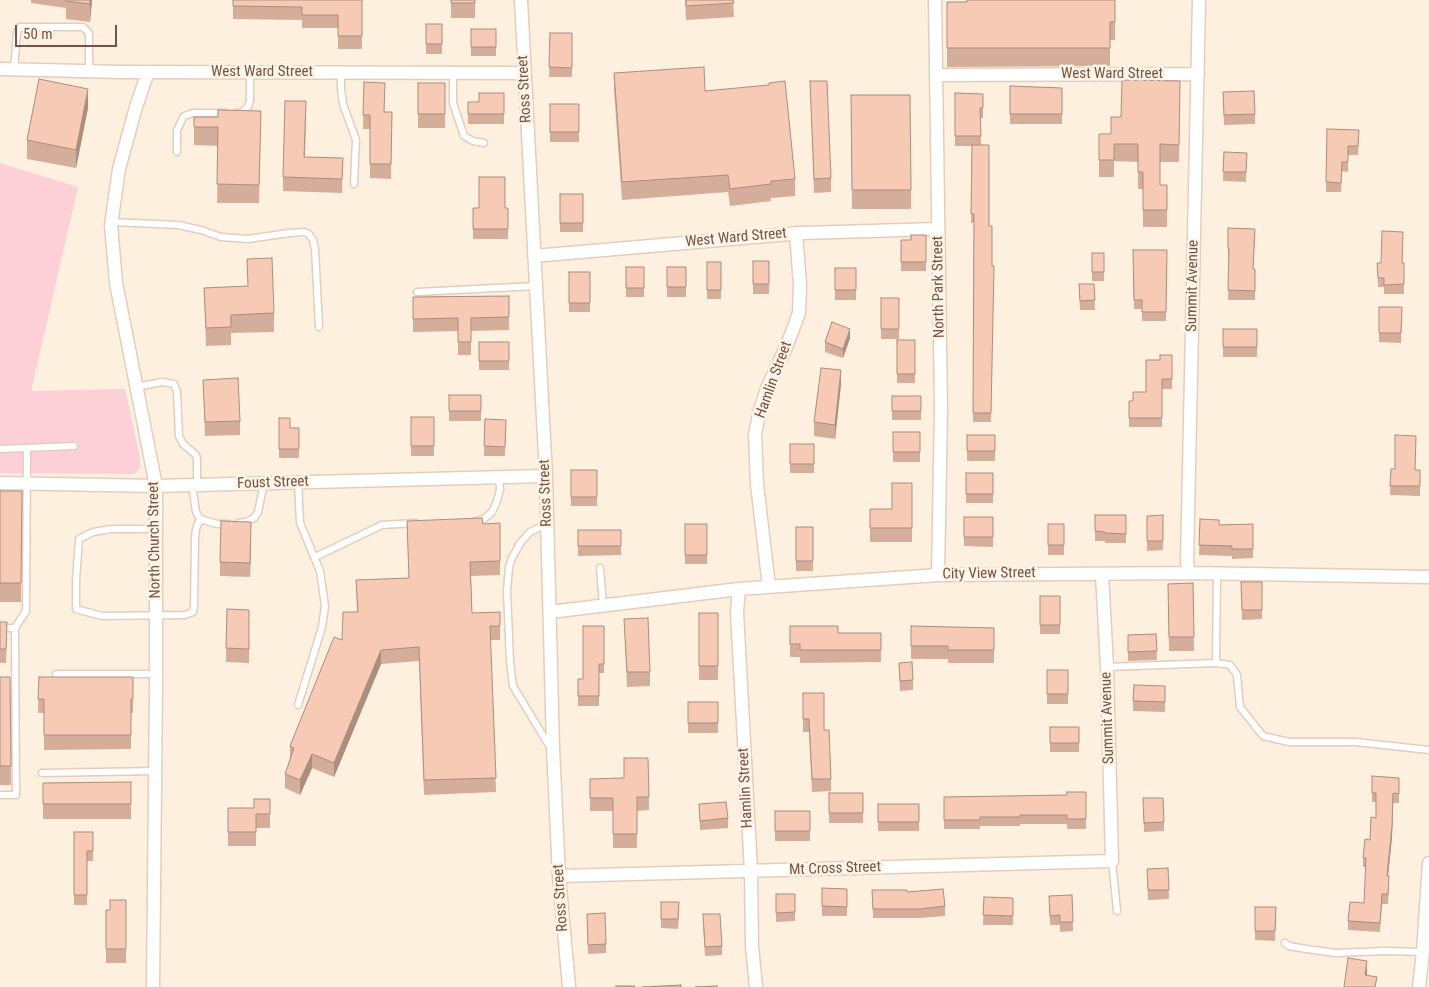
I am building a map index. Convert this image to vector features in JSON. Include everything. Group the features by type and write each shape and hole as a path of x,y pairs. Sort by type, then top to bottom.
{"street":[{"name":"Ross Street","path":"521,0 546,476 559,876 569,987"},
{"name":"North Park Street","path":"935,0 941,409 938,575"},
{"name":"Summit Avenue","path":"1189,573 1187,562 1200,0"},
{"name":"West Ward Street","path":"0,69 89,72 524,72"},
{"name":"North Church Street","path":"148,72 136,107 120,169 111,222 116,283 156,486 153,987"},
{"name":"West Ward Street","path":"936,75 1198,74"},
{"name":"West Ward Street","path":"534,256 796,233 938,229"},
{"name":"Hamlin Street","path":"769,587 756,484 755,440 760,410 799,313 800,285 796,233"},
{"name":"Foust Street","path":"0,483 156,486 546,476"},
{"name":"City View Street","path":"550,612 739,589 938,575 1217,573 1429,576"},
{"name":"Summit Avenue","path":"1102,574 1107,667 1112,861"},
{"name":"Hamlin Street","path":"739,589 737,612 751,871 752,946 756,987"},
{"name":"Mt Cross Street","path":"559,876 1112,861"},
{"path":"1418,987 1424,952 1429,863"}],"lane":[{"path":"14,70 17,32 20,27 83,27 89,33 89,72"},
{"path":"176,152 177,130 184,116 193,113 242,112 248,107 250,100 250,72"},
{"path":"340,72 340,90 343,104 356,140 354,184"},
{"path":"453,72 453,103 464,136 473,141 484,143"},
{"path":"111,222 178,225 202,230 221,237 248,238 304,232 309,234 315,249 319,327"},
{"path":"417,292 536,286"},
{"path":"136,387 162,382 174,384 177,392 180,436 183,444 196,455 197,459 195,485 196,512 200,519 217,524 236,524 254,518 258,512 264,483"},
{"path":"0,449 74,446"},
{"path":"0,795 16,795 15,628 26,611 27,448"},
{"path":"469,521 478,521 492,512 500,490 499,477"},
{"path":"298,482 300,523 320,571 325,606 322,627 298,705"},
{"path":"156,529 111,529 93,532 79,539 76,609 102,616 185,615 193,612 195,538 200,519"},
{"path":"315,558 382,525 424,523"},
{"path":"548,524 530,532 521,542 509,567 507,590 513,686 554,755"},
{"path":"600,568 603,606"},
{"path":"1216,663 1217,573"},
{"path":"0,628 15,628"},
{"path":"1107,667 1216,663 1230,665 1237,675 1240,707 1263,736 1289,742 1356,742 1429,750"},
{"path":"56,674 156,674"},
{"path":"8,686 15,686"},
{"path":"42,773 155,771"},
{"path":"1112,861 1117,911"},
{"path":"1285,943 1289,946 1306,950 1336,953 1424,952"}],"shaded area":[{"path":"0,163 78,187 31,391 125,389 140,458 140,468 134,474 0,473"}],"building":[{"path":"90,0 90,4 66,1"},
{"path":"233,0 362,0 362,36 338,36 338,15 302,15 302,7 233,6"},
{"path":"451,0 475,0 475,3 451,3"},
{"path":"686,0 733,0 734,3 686,6"},
{"path":"967,0 1115,0 1115,22 1110,22 1110,48 947,48 947,2 967,2"},
{"path":"426,24 442,24 442,44 426,44"},
{"path":"471,29 496,29 496,47 471,47"},
{"path":"550,33 572,33 572,68 549,67"},
{"path":"704,67 705,91 769,85 769,83 785,81 795,179 771,181 771,184 730,189 728,175 622,182 614,73"},
{"path":"39,79 88,89 76,150 27,140"},
{"path":"1122,80 1180,81 1179,145 1160,144 1160,185 1167,185 1167,210 1143,210 1143,172 1138,172 1138,144 1114,144 1114,160 1099,160 1099,134 1111,134 1111,117 1121,117"},
{"path":"810,81 827,81 831,178 814,179"},
{"path":"364,82 385,83 384,112 392,112 391,164 370,164 370,115 363,115"},
{"path":"418,83 445,83 445,114 418,114"},
{"path":"1010,86 1062,88 1062,114 1010,114"},
{"path":"1254,91 1255,114 1224,115 1223,92"},
{"path":"479,93 504,93 504,114 468,114 468,102 479,102"},
{"path":"955,93 983,94 983,108 980,108 981,136 955,136"},
{"path":"851,95 910,95 911,190 852,190"},
{"path":"285,101 306,101 304,157 343,158 342,179 283,177"},
{"path":"550,104 579,104 579,132 550,132"},
{"path":"218,110 261,111 259,185 217,184 218,127 194,127 194,117 218,117"},
{"path":"1327,129 1359,130 1358,146 1348,146 1348,162 1342,162 1341,183 1326,182"},
{"path":"972,145 989,145 989,226 992,226 992,266 994,266 991,413 973,413 974,214 971,214"},
{"path":"1224,152 1247,153 1246,172 1223,172"},
{"path":"479,177 505,177 505,208 508,208 508,229 473,229 473,208 479,208"},
{"path":"560,194 583,194 583,223 560,223"},
{"path":"1228,228 1255,229 1253,269 1255,269 1255,291 1228,290"},
{"path":"1382,231 1403,232 1402,263 1404,263 1404,284 1384,285 1384,278 1378,278 1377,263 1381,263"},
{"path":"911,235 926,235 926,262 901,262 901,240 911,240"},
{"path":"1133,250 1167,250 1166,312 1142,312 1142,300 1134,300"},
{"path":"1092,253 1104,253 1104,272 1092,272"},
{"path":"272,258 274,313 231,315 231,327 206,328 204,288 248,286 247,259"},
{"path":"753,261 769,261 769,284 753,284"},
{"path":"707,262 721,262 721,290 707,290"},
{"path":"626,267 644,267 644,288 626,288"},
{"path":"667,267 686,267 686,287 667,287"},
{"path":"835,268 856,268 856,290 835,290"},
{"path":"569,272 590,272 590,303 569,303"},
{"path":"1079,284 1094,284 1095,300 1080,301"},
{"path":"509,296 509,317 471,318 471,342 458,342 458,318 413,319 413,297"},
{"path":"881,298 899,298 899,329 881,329"},
{"path":"1379,307 1402,307 1401,333 1379,333"},
{"path":"832,322 850,329 843,349 825,342"},
{"path":"1223,329 1257,329 1257,347 1223,347"},
{"path":"897,340 915,340 915,374 897,374"},
{"path":"479,342 509,342 509,361 479,361"},
{"path":"1160,355 1172,355 1172,379 1162,379 1162,418 1129,418 1129,401 1133,401 1133,392 1146,392 1146,360 1160,360"},
{"path":"821,368 841,370 835,425 814,422"},
{"path":"238,378 240,421 205,422 203,380"},
{"path":"449,395 481,395 481,411 449,411"},
{"path":"892,396 921,396 921,411 892,411"},
{"path":"411,417 434,417 434,446 411,446"},
{"path":"279,418 290,418 290,428 299,428 299,449 279,449"},
{"path":"485,419 506,420 505,447 484,446"},
{"path":"893,432 920,432 920,452 893,452"},
{"path":"967,435 995,435 995,451 967,451"},
{"path":"1395,435 1416,436 1415,470 1420,470 1420,486 1390,486 1391,469 1395,469"},
{"path":"790,444 814,444 814,464 790,464"},
{"path":"571,470 597,470 597,497 571,497"},
{"path":"966,473 993,473 993,494 966,494"},
{"path":"892,483 912,483 912,528 870,528 870,509 892,509"},
{"path":"0,491 22,491 21,583 0,583"},
{"path":"1095,515 1126,515 1126,534 1095,531"},
{"path":"1163,515 1163,541 1147,541 1147,516"},
{"path":"964,517 993,517 993,537 964,537"},
{"path":"482,518 483,524 500,523 500,561 470,562 472,613 500,612 500,626 490,626 496,778 424,780 419,647 381,650 334,763 312,754 300,780 285,774 294,748 290,746 334,637 342,640 343,612 358,612 356,580 409,578 407,521"},
{"path":"1200,519 1219,520 1219,525 1253,524 1253,549 1232,549 1232,546 1199,545"},
{"path":"221,521 251,522 250,563 220,562"},
{"path":"685,524 707,524 707,555 685,555"},
{"path":"1048,524 1064,524 1064,545 1048,545"},
{"path":"796,527 813,527 813,561 796,561"},
{"path":"578,530 621,530 621,546 578,546"},
{"path":"1241,582 1262,582 1262,610 1242,610"},
{"path":"1193,583 1194,637 1169,637 1168,584"},
{"path":"1040,596 1060,596 1060,625 1040,625"},
{"path":"227,609 249,610 249,649 226,648"},
{"path":"699,613 718,613 718,666 699,666"},
{"path":"648,618 650,672 627,672 624,619"},
{"path":"0,622 7,622 6,649 0,649"},
{"path":"583,626 604,626 604,664 599,664 599,696 578,696 578,679 583,679"},
{"path":"790,626 838,626 838,633 881,633 881,650 800,650 800,644 790,644"},
{"path":"911,626 994,628 994,650 948,650 948,646 911,646"},
{"path":"1156,634 1157,651 1128,652 1128,635"},
{"path":"912,662 913,680 900,681 899,663"},
{"path":"1047,670 1068,670 1068,694 1047,694"},
{"path":"0,677 10,677 11,766 0,766"},
{"path":"39,677 133,677 131,735 44,735 44,699 38,699"},
{"path":"1134,685 1165,686 1165,702 1133,701"},
{"path":"803,693 824,693 824,730 829,730 831,779 812,779 809,719 803,719"},
{"path":"688,702 718,702 718,723 688,723"},
{"path":"1050,727 1079,727 1079,743 1050,743"},
{"path":"624,758 648,758 649,797 637,797 637,834 613,834 613,798 590,798 590,779 624,778"},
{"path":"1372,776 1399,778 1399,794 1393,793 1387,876 1389,876 1388,894 1382,894 1380,923 1348,921 1350,902 1364,903 1366,858 1363,858 1365,839 1370,840 1371,817 1376,818 1376,793 1372,793"},
{"path":"131,782 131,804 43,804 43,783"},
{"path":"1067,792 1086,792 1086,819 1067,819 1067,815 1020,815 1020,817 980,817 980,820 944,820 944,797 1067,795"},
{"path":"829,793 863,793 863,813 829,813"},
{"path":"1143,798 1163,798 1164,822 1144,823"},
{"path":"254,799 270,799 270,814 256,814 256,832 228,832 228,808 254,808"},
{"path":"726,802 728,818 700,821 699,804"},
{"path":"878,804 919,804 919,822 878,822"},
{"path":"775,811 810,811 810,831 775,831"},
{"path":"74,832 93,832 93,851 87,851 87,895 74,895"},
{"path":"1168,868 1169,890 1148,890 1147,869"},
{"path":"822,888 847,889 847,907 822,906"},
{"path":"943,889 945,906 920,909 873,909 872,890 907,890 907,892"},
{"path":"776,894 795,894 795,912 776,913"},
{"path":"1072,895 1073,922 1060,922 1060,915 1050,916 1049,896"},
{"path":"984,897 1013,898 1013,916 983,915"},
{"path":"110,900 126,900 126,949 106,949 106,910 110,910"},
{"path":"661,902 679,902 678,919 661,919"},
{"path":"1255,907 1276,907 1275,931 1255,931"},
{"path":"605,913 606,944 588,945 587,914"},
{"path":"703,914 720,914 722,946 705,947"},
{"path":"1348,958 1367,961 1365,975 1377,977 1375,987 1344,987"},
{"path":"681,985 681,987 642,987"},
{"path":"635,986 635,987 616,987"}]}
